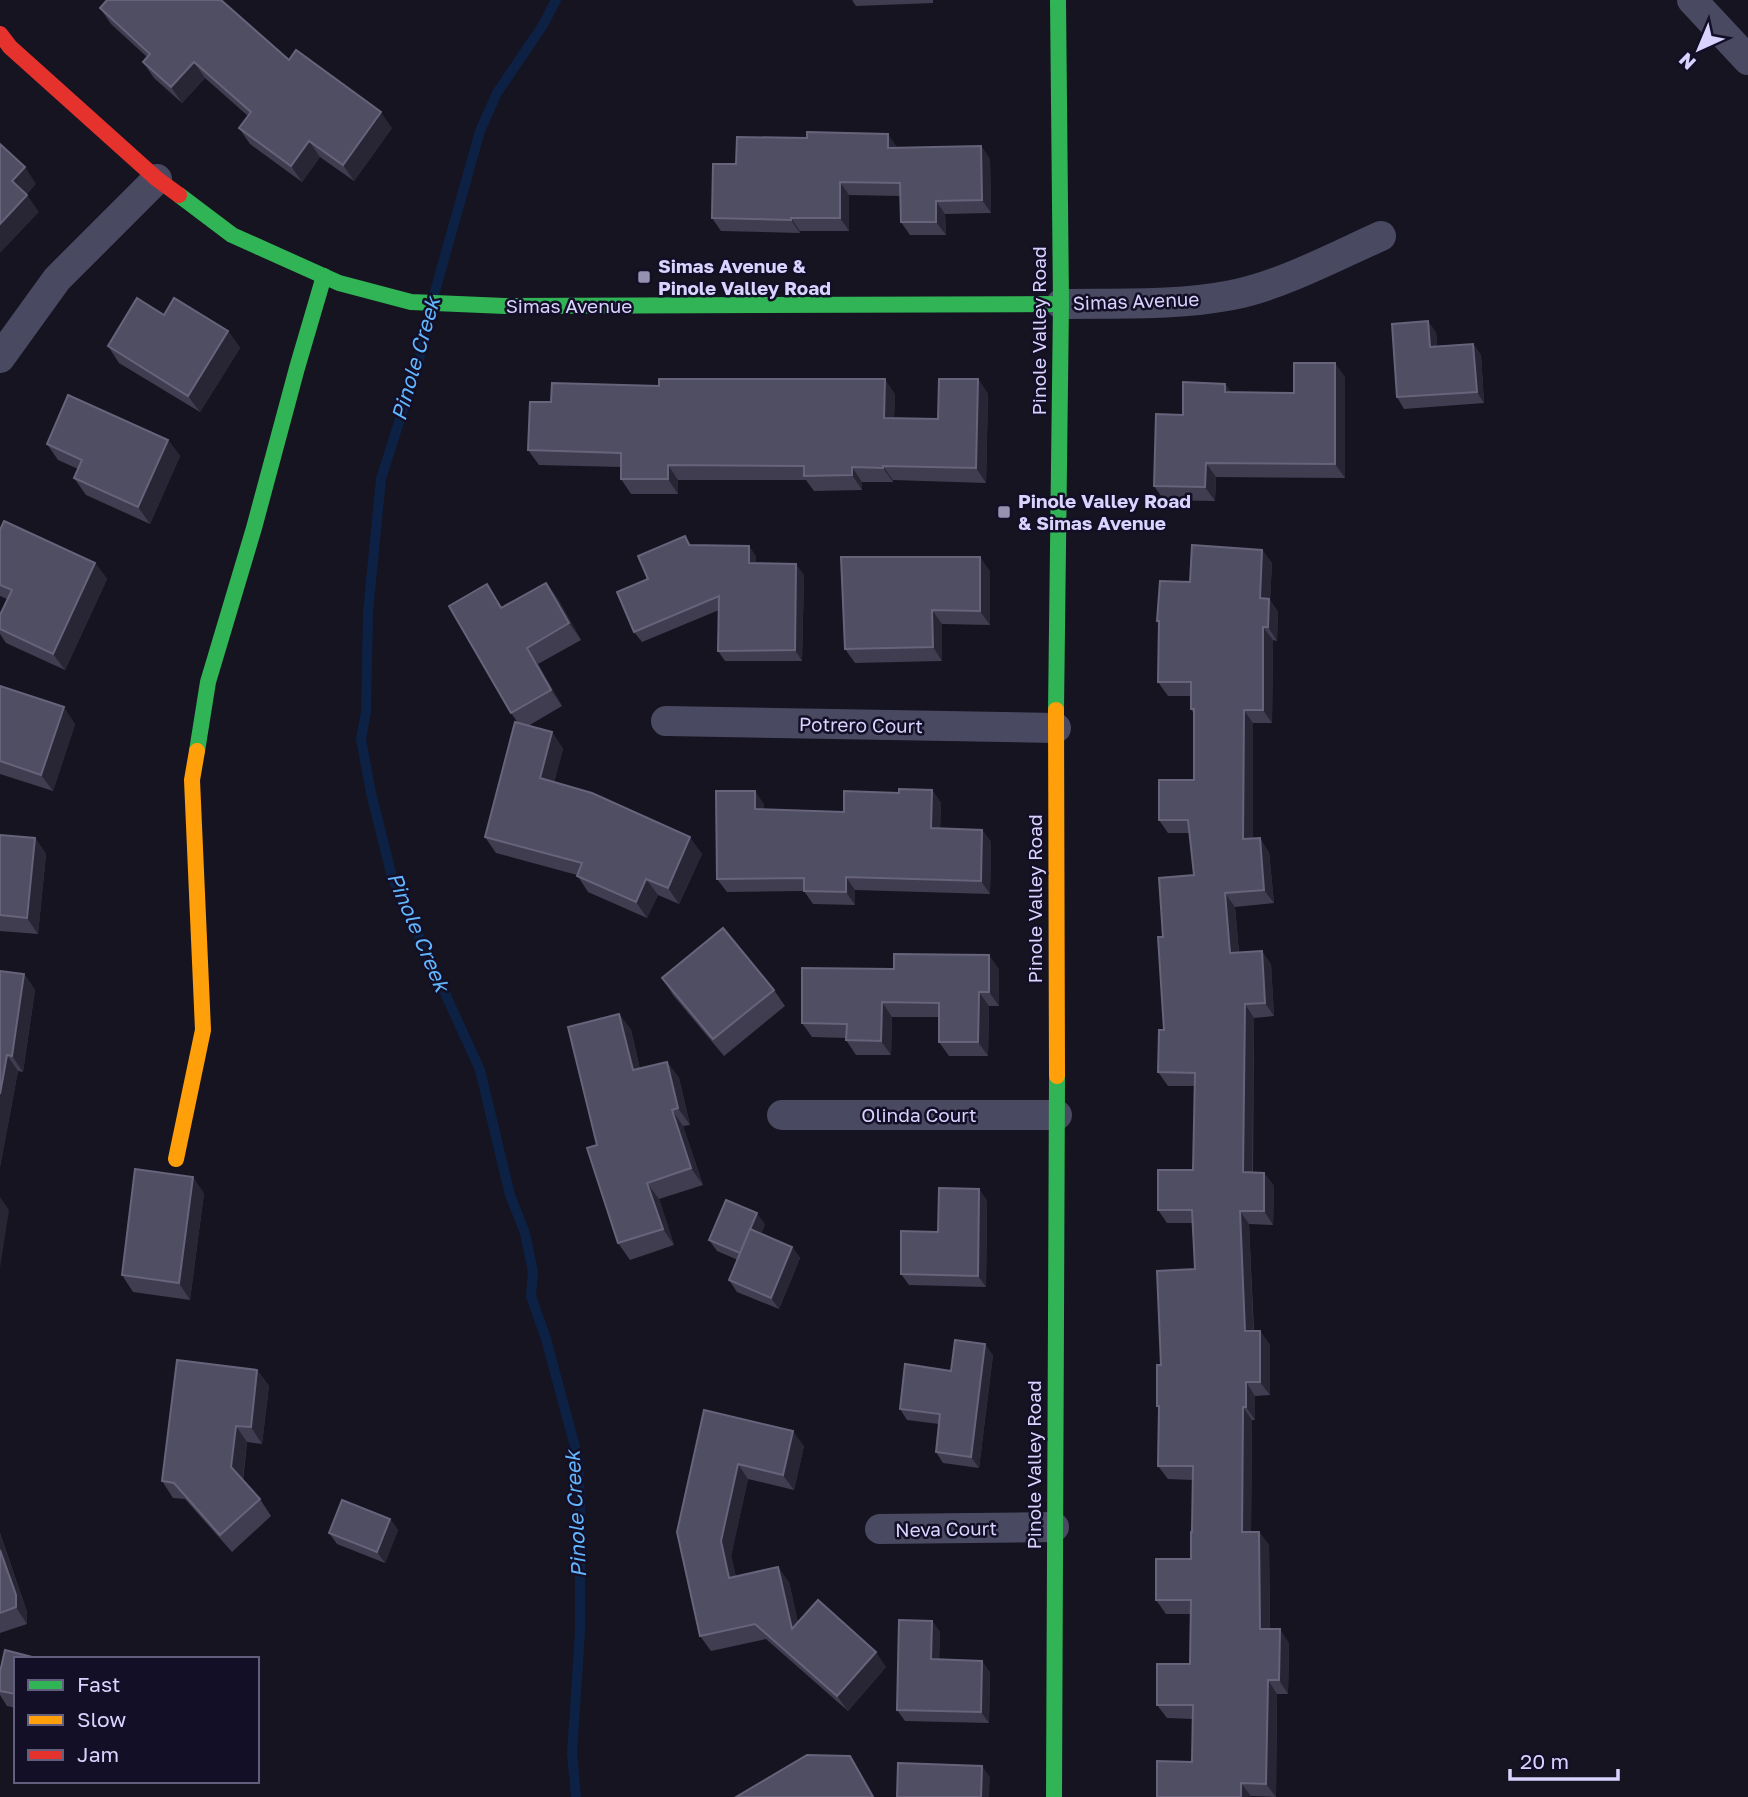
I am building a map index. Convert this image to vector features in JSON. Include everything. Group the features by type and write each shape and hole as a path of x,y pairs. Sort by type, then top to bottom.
{"street":[{"name":"Pinole Valley Road","path":"1054,1797 1056,728 1061,304 1058,0"},
{"path":"1692,0 1748,60"},
{"name":"Simas Avenue","path":"0,34 10,47 157,179 232,235 339,283 411,302 505,306 1176,302 1234,295 1282,280 1381,236"},
{"path":"0,358 57,279 157,179"},
{"path":"176,1159 203,1030 192,780 208,682 324,276"},
{"name":"Potrero Court","path":"666,721 1056,728"},
{"name":"Olinda Court","path":"782,1115 1057,1115"},
{"name":"Neva Court","path":"880,1529 1054,1527"}],"building":[{"path":"107,0 221,0 289,60 296,50 381,112 343,165 309,141 291,166 239,128 251,112 194,62 171,87 143,62 150,54 100,8"},
{"path":"807,132 888,134 888,148 981,146 982,200 936,201 936,222 901,222 900,183 840,182 840,218 712,218 713,164 736,164 737,137 807,138"},
{"path":"0,144 25,167 12,181 27,195 0,224"},
{"path":"137,298 164,315 174,298 228,331 188,396 108,346"},
{"path":"1428,321 1430,347 1473,344 1477,392 1397,397 1392,324"},
{"path":"1294,363 1335,363 1335,464 1206,463 1205,487 1154,486 1156,414 1183,415 1183,382 1225,384 1225,392 1294,393"},
{"path":"659,379 885,379 884,418 938,419 939,379 978,379 976,468 852,467 852,475 804,476 804,466 668,465 668,479 621,479 621,453 528,450 530,402 551,402 552,383 659,386"},
{"path":"68,395 168,440 138,507 74,478 82,460 47,444"},
{"path":"4,521 95,563 53,654 0,629 0,615 12,590 0,585 0,530"},
{"path":"685,536 689,545 749,546 749,563 796,564 795,650 718,651 719,596 634,632 617,592 648,579 638,556"},
{"path":"1192,545 1262,550 1260,598 1269,599 1268,627 1263,627 1263,710 1244,710 1243,839 1260,838 1264,890 1225,893 1230,953 1262,951 1265,1003 1245,1004 1243,1172 1264,1173 1264,1211 1240,1211 1245,1331 1260,1331 1260,1382 1246,1382 1246,1407 1243,1407 1242,1532 1259,1532 1260,1629 1280,1629 1279,1680 1268,1680 1266,1784 1241,1783 1241,1797 1157,1797 1157,1761 1192,1762 1193,1705 1157,1705 1157,1664 1190,1664 1191,1600 1156,1600 1156,1559 1191,1559 1192,1532 1193,1466 1158,1466 1157,1365 1161,1365 1157,1271 1195,1269 1192,1210 1158,1210 1158,1170 1193,1170 1195,1073 1158,1072 1159,1030 1164,1030 1158,937 1163,937 1159,878 1194,875 1188,820 1159,820 1159,780 1194,780 1194,709 1191,709 1191,682 1158,682 1157,621 1160,581 1190,582"},
{"path":"841,557 980,557 980,611 932,610 933,647 845,649"},
{"path":"546,583 569,623 527,648 551,690 511,713 449,606 487,584 501,608"},
{"path":"0,686 64,707 41,775 0,761"},
{"path":"515,722 552,732 540,778 592,793 690,837 668,888 646,879 636,902 577,876 582,863 485,837"},
{"path":"899,789 932,790 931,828 982,830 981,881 846,877 846,892 804,891 804,878 717,879 716,791 755,791 755,809 844,812 844,791 899,793"},
{"path":"0,835 35,838 27,918 0,915"},
{"path":"723,928 774,990 713,1039 662,978"},
{"path":"894,954 989,955 989,992 979,992 978,1042 939,1042 939,1003 882,1002 881,1041 846,1040 847,1024 802,1023 802,968 894,969"},
{"path":"0,971 24,974 12,1056 7,1055 0,1094"},
{"path":"619,1014 633,1070 667,1062 678,1108 672,1110 691,1168 647,1183 663,1229 618,1243 587,1148 597,1145 568,1027"},
{"path":"135,1169 193,1177 179,1283 122,1275"},
{"path":"939,1188 979,1189 978,1276 901,1274 901,1231 938,1232"},
{"path":"726,1200 757,1213 740,1253 709,1240"},
{"path":"750,1229 792,1247 771,1298 729,1280"},
{"path":"955,1340 985,1344 971,1457 936,1452 940,1414 900,1409 905,1364 951,1371"},
{"path":"177,1360 257,1370 251,1427 236,1426 231,1467 260,1499 220,1535 174,1483 162,1481"},
{"path":"704,1410 793,1431 783,1475 738,1464 721,1541 729,1578 778,1567 792,1629 818,1600 876,1652 837,1696 755,1624 700,1636 677,1532"},
{"path":"342,1500 390,1519 377,1552 329,1533"},
{"path":"0,1550 16,1595 16,1607 0,1613"},
{"path":"899,1620 932,1621 931,1659 982,1661 981,1712 897,1710"},
{"path":"5,1650 32,1657 14,1657 14,1694 0,1691 0,1672"},
{"path":"807,1755 850,1756 873,1797 736,1797"},
{"path":"898,1763 982,1766 981,1797 897,1797"}],"waterway":[{"name":"Pinole Creek","path":"434,295 480,131 497,93 543,25 556,0"},
{"name":"Pinole Creek","path":"431,311 419,359 381,479 368,612 366,712 361,739 392,877 480,1070 510,1195 525,1233 533,1272 531,1296 546,1339 578,1458 580,1632 572,1753 576,1797"}],"traffic: fast":[{"path":"1056,710 1061,304 1058,0"},
{"path":"179,195 232,235 339,283 411,302 505,306 1061,304"},
{"path":"197,751 208,682 324,276"},
{"path":"1054,1797 1057,1076"}],"traffic: slow":[{"path":"1056,710 1057,1076"},
{"path":"176,1159 203,1030 192,780 197,751"}],"traffic: jam":[{"path":"0,34 10,47 157,179 179,195"}],"place":[{"name":"Simas Avenue & Pinole Valley Road","path":"644,277"},
{"name":"Pinole Valley Road & Simas Avenue","path":"1004,512"}]}
